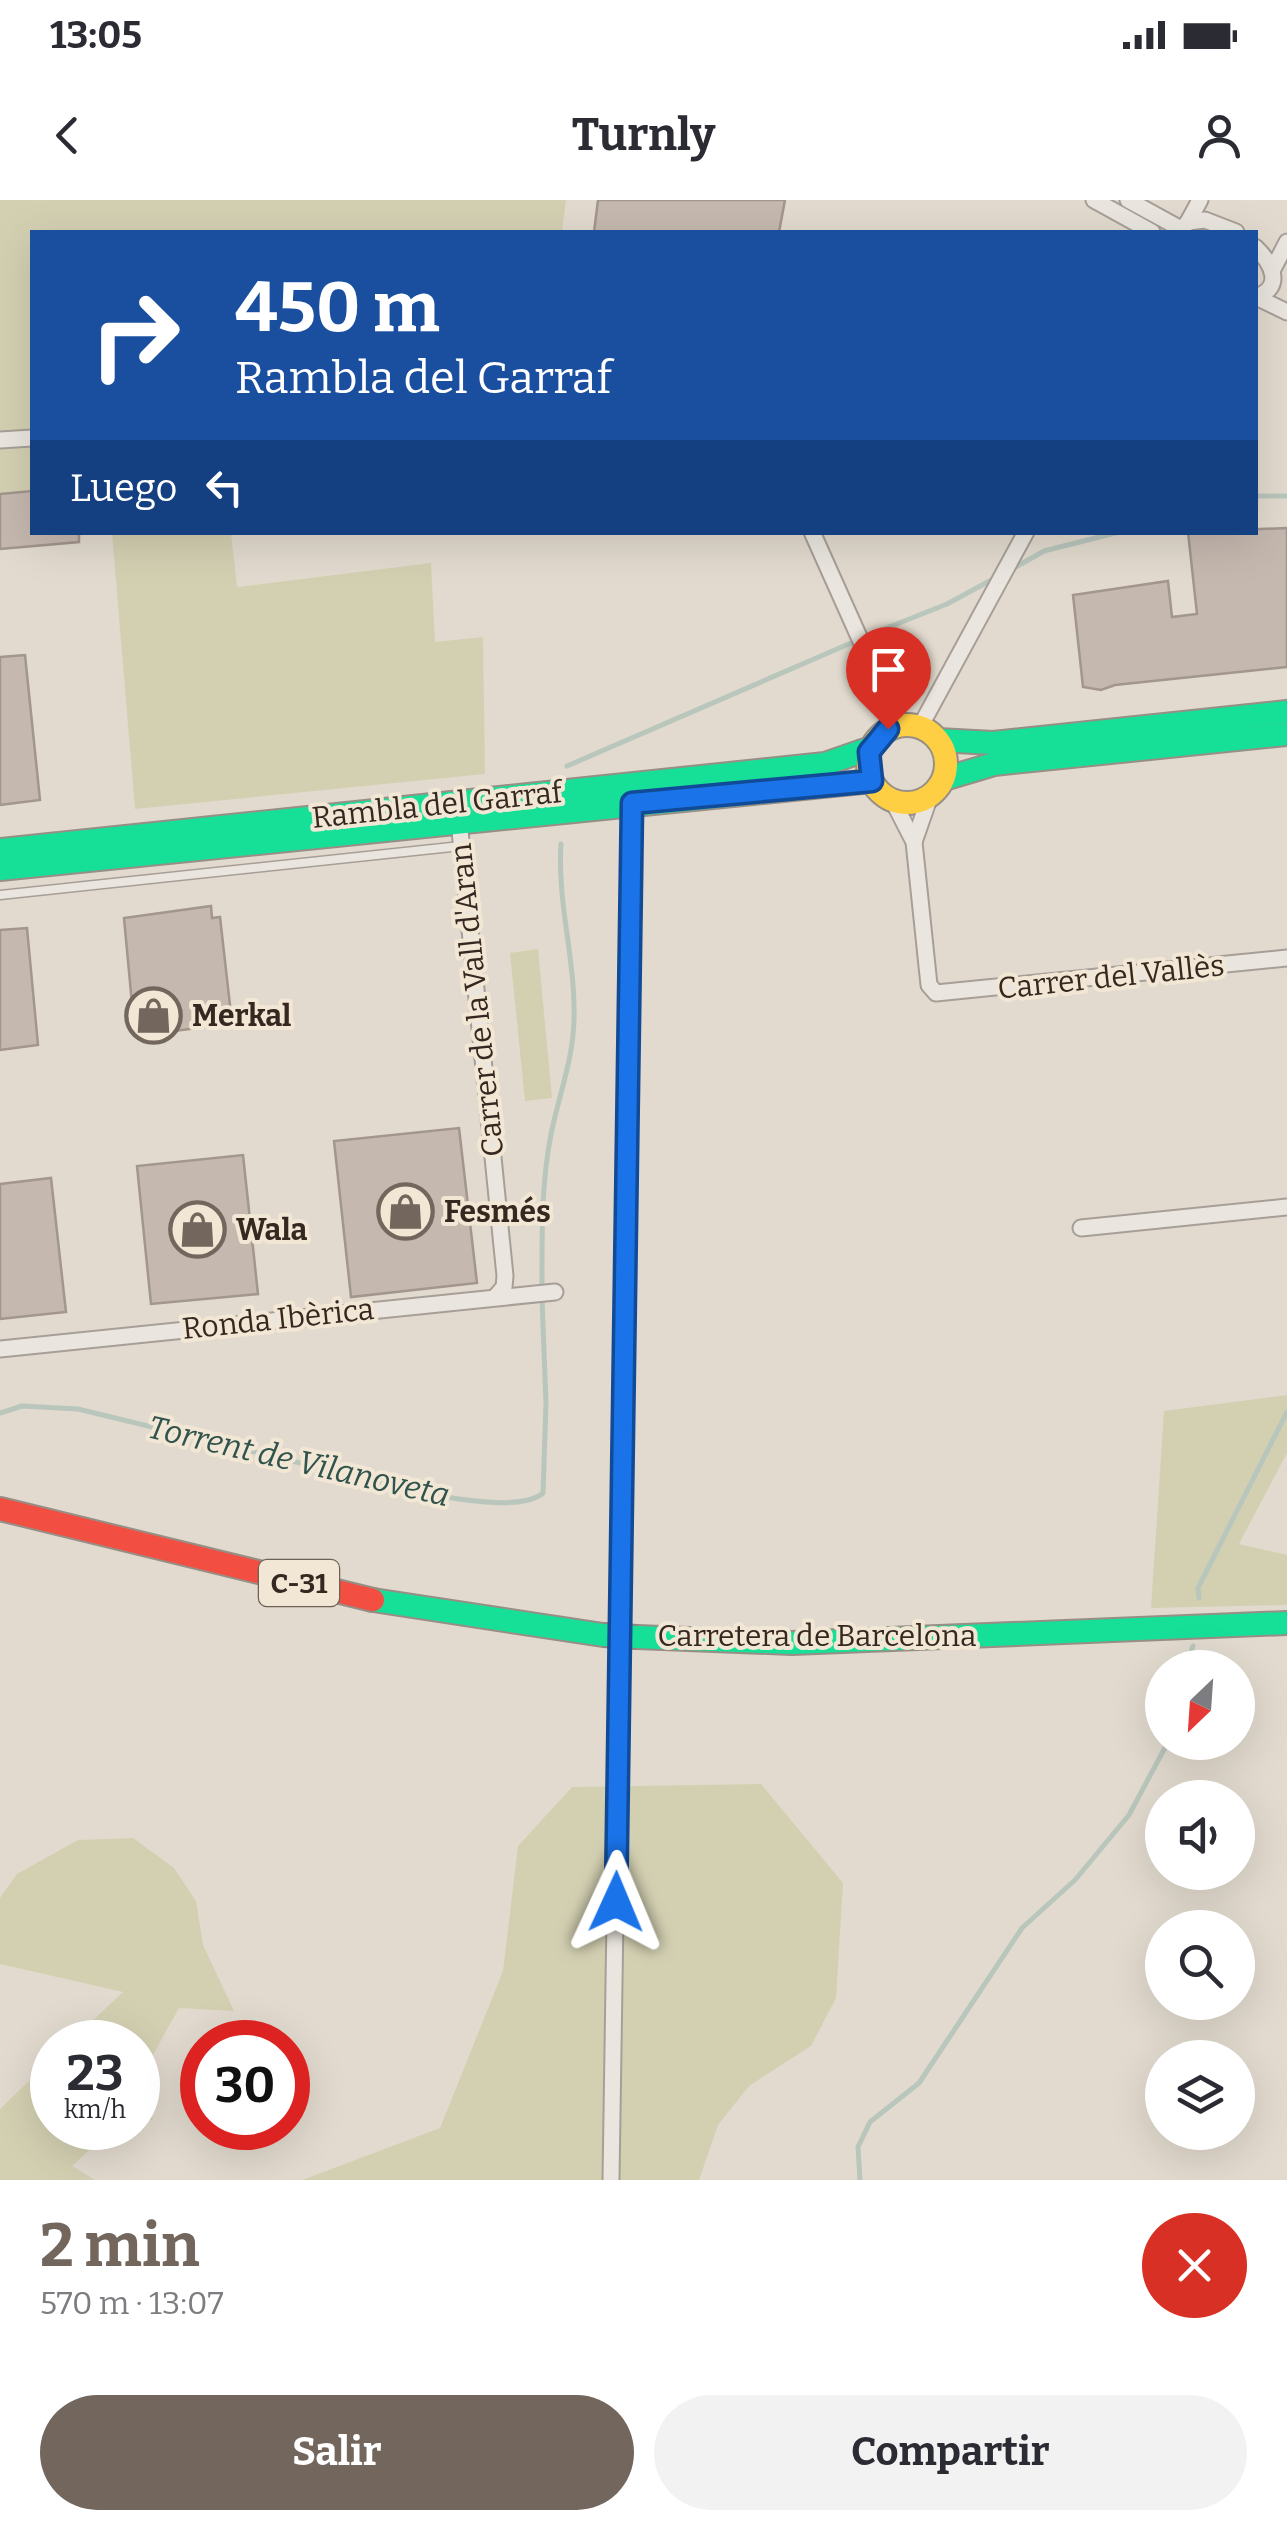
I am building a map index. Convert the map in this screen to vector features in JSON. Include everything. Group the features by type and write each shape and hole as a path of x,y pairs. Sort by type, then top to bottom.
{"main road":[{"path":"892,728 993,743 1287,712"},
{"name":"Rambla del Garraf","path":"0,869 459,821 564,801 825,764 871,748 892,728"},
{"path":"929,734 946,759 937,787"},
{"path":"871,748 868,765 872,781 894,801 912,803 937,787 994,764 1287,734"},
{"name":"Rambla del Garraf","path":"0,850 564,801 632,803 872,781"},
{"name":"Carretera de Barcelona","path":"0,1509 372,1600 603,1635 792,1642 1287,1623"}],"street":[{"path":"1094,200 1148,230"},
{"path":"1128,200 1183,228 1205,220 1231,230"},
{"path":"1183,228 1200,200"},
{"path":"1258,296 1270,290 1278,279 1287,242"},
{"path":"1258,251 1278,279"},
{"path":"1258,298 1287,312"},
{"path":"0,440 30,438"},
{"path":"813,535 881,686 892,728"},
{"path":"929,734 1024,535"},
{"path":"914,842 937,787"},
{"path":"894,801 914,842"},
{"path":"611,2180 632,803"},
{"name":"Carrer de la Vall d'Aran","path":"459,821 505,1276 504,1288 496,1294"},
{"name":"Carrer del Vallès","path":"914,842 930,985 936,993 1287,958"},
{"path":"1081,1228 1287,1207"},
{"name":"Ronda Ibèrica","path":"0,1348 496,1294 555,1292"}],"lane":[{"name":"Rambla del Garraf","path":"0,895 461,846"}],"shaded area":[{"path":"0,200 566,200 562,230 30,230 30,493 0,493"},
{"path":"112,535 231,535 237,587 431,563 435,642 483,637 485,774 135,809"},
{"path":"538,949 552,1098 525,1101 510,953"},
{"path":"1287,1395 1287,1453 1239,1544 1287,1555 1287,1605 1151,1608 1164,1411"},
{"path":"761,1784 843,1883 836,1998 811,2046 749,2086 718,2125 699,2180 302,2180 440,2128 503,1971 518,1846 572,1787"},
{"path":"133,1838 174,1868 196,1901 203,1945 234,2011 179,2008 160,2042 160,2020 93,2020 123,1992 0,1964 0,1898 17,1874 78,1840"},
{"path":"30,2080 30,2150 89,2150 72,2166 95,2180 0,2180 0,2109"}],"building":[{"path":"598,200 785,200 779,230 594,230"},
{"path":"30,491 30,535 79,535 79,542 0,549 0,494"},
{"path":"1287,528 1287,667 1115,685 1101,690 1083,687 1073,595 1168,581 1172,617 1197,614 1188,535 1258,535 1258,529"},
{"path":"25,655 40,800 0,805 0,657"},
{"path":"211,906 212,918 220,917 231,1014 220,1016 221,1025 135,1036 124,918"},
{"path":"27,928 38,1045 0,1050 0,930"},
{"name":"Fesmés","path":"459,1128 477,1283 351,1297 334,1141"},
{"name":"Wala","path":"243,1155 258,1294 151,1304 137,1166"},
{"path":"51,1178 66,1312 0,1319 0,1184"}],"waterway":[{"path":"1258,496 1287,496"},
{"path":"1014,568 1044,551 1107,535"},
{"name":"Torrent de Vilanoveta","path":"869,635 947,604 995,578"},
{"path":"567,766 851,643"},
{"path":"542,1288 545,1173 574,1020 561,844"},
{"name":"Torrent de Vilanoveta","path":"0,1413 22,1406 78,1409 432,1495 490,1502 521,1501 543,1493 546,1403 542,1299"},
{"path":"1199,1598 1198,1588 1287,1412"},
{"path":"1192,1650 1193,1646"},
{"path":"860,2180 858,2147 870,2122 919,2083 1022,1928 1075,1880 1129,1815 1158,1760"}],"traffic: fast":[{"path":"938,740 993,743 1287,712"},
{"path":"944,779 994,764 1287,734"},
{"path":"0,850 825,764 871,748"},
{"path":"0,869 872,781"},
{"path":"373,1600 603,1635"},
{"path":"637,1637 792,1643 1287,1623"},
{"path":"603,1635 637,1637"}],"traffic: slow":[{"path":"907,725 935,736 946,764 935,792 907,803 879,792 868,764 879,736 907,725"}],"traffic: jam":[{"path":"0,1509 373,1600"}],"place":[{"name":"Merkal","path":"153,1016"},
{"name":"Fesmés","path":"405,1212"},
{"name":"Wala","path":"197,1230"}],"route":[{"path":"616,1902 632,803 872,781 869,752 888,729"}]}
